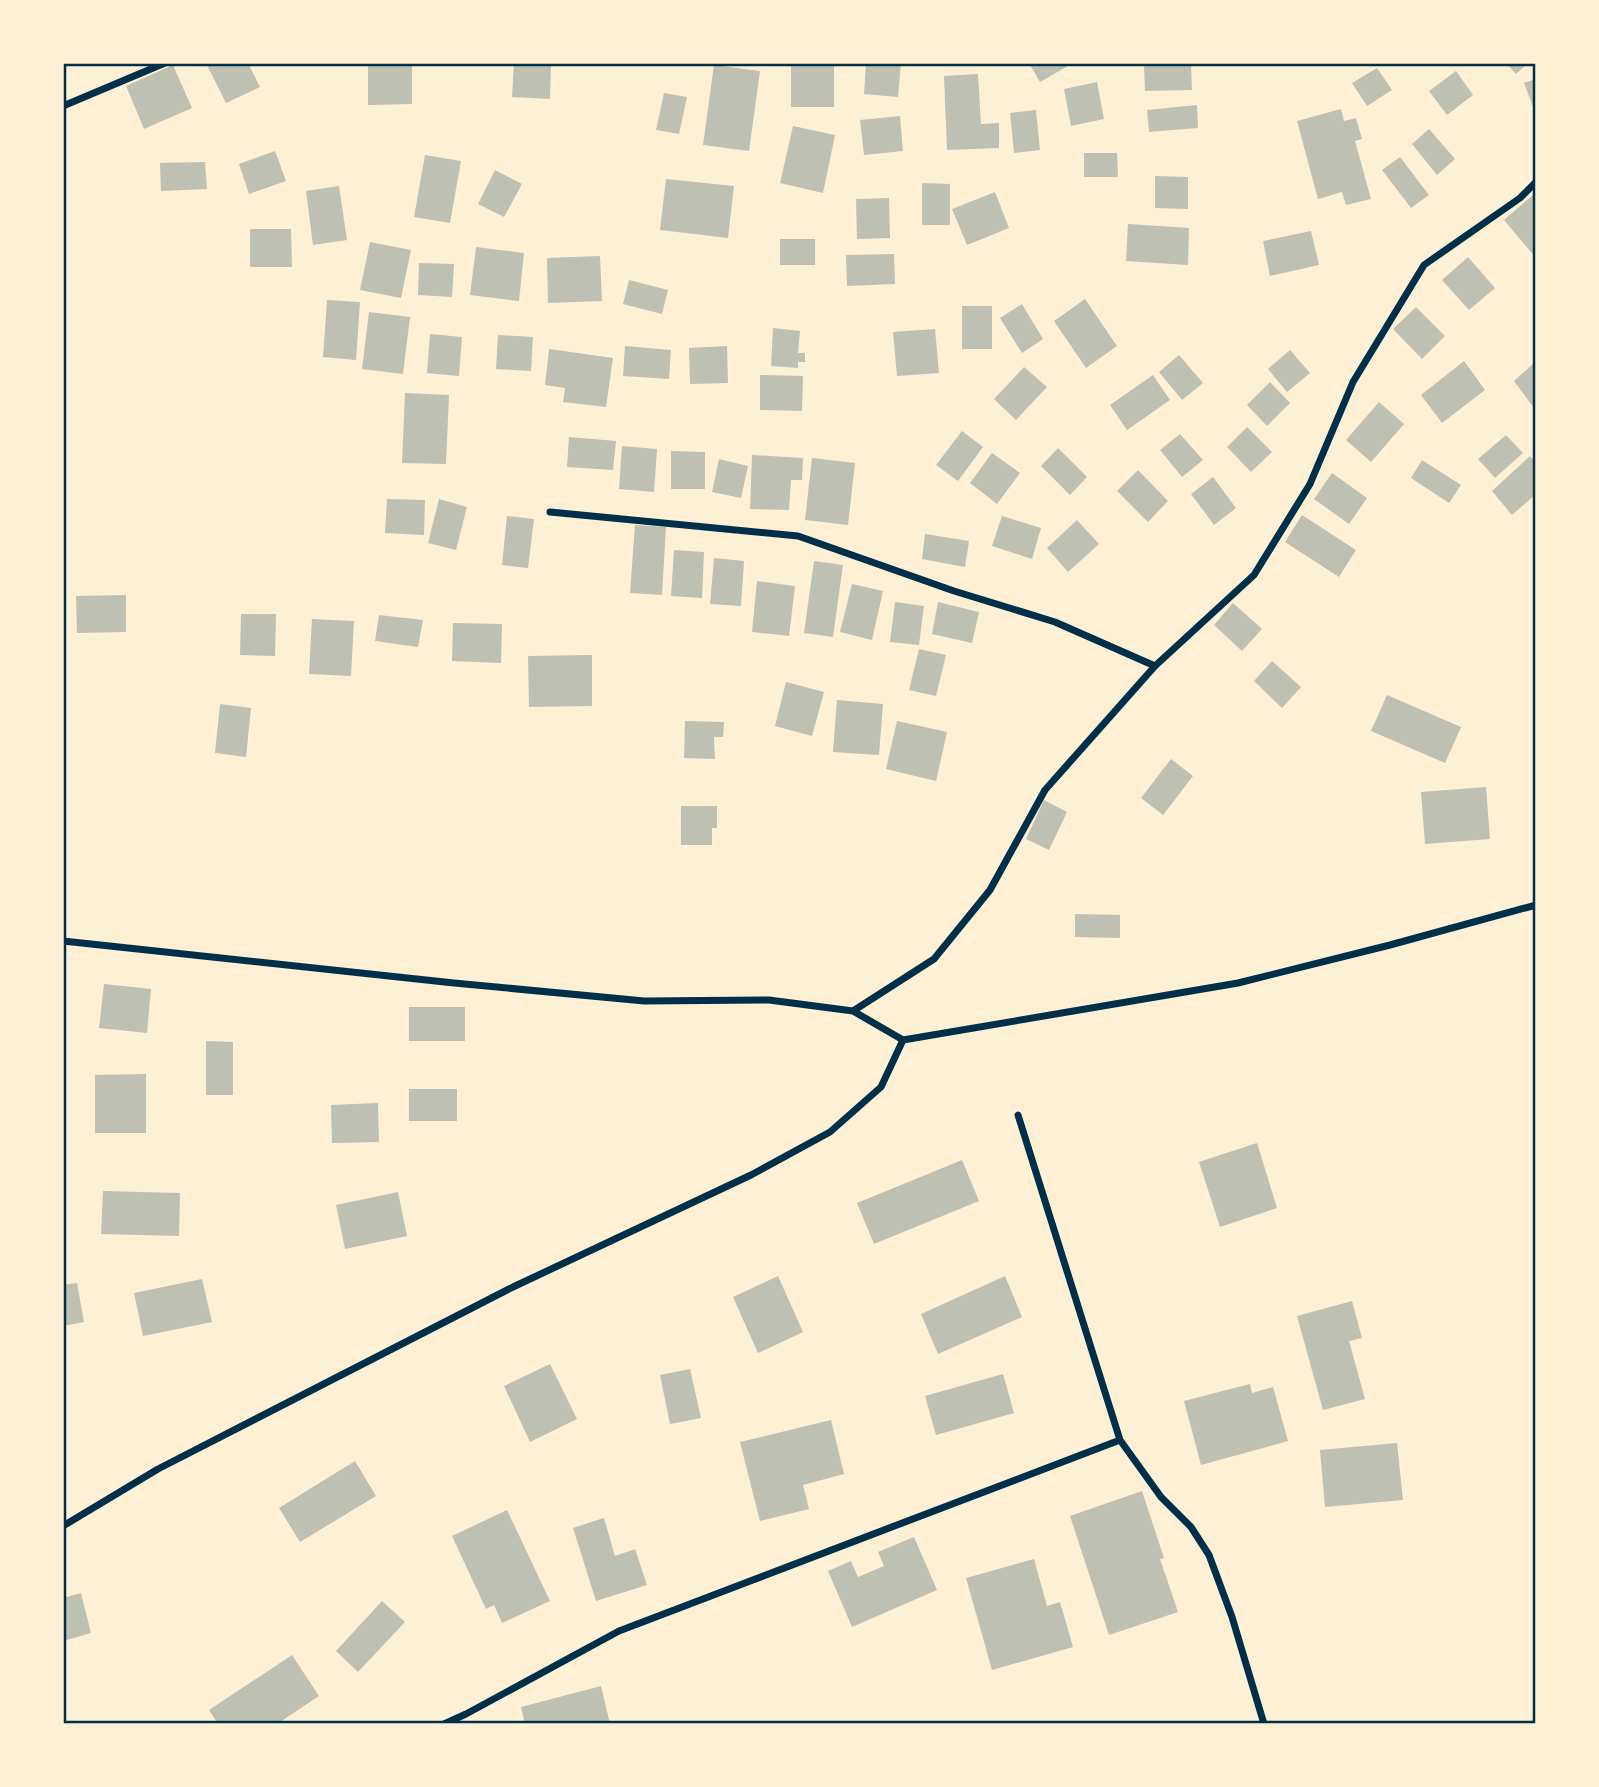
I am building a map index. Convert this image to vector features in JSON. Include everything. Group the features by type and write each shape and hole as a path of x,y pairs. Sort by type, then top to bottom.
{"street":[{"path":"63,106 164,63"},
{"path":"853,1011 934,959 990,890 1045,790 1155,666 1254,575 1310,484 1353,382 1424,265 1520,198 1536,182"},
{"path":"550,512 798,536 954,591 1055,621 1155,666"},
{"path":"63,941 454,984 644,1000 769,1000 853,1011 903,1040 1238,983 1536,905"},
{"path":"63,1526 170,1463 513,1287 751,1175 830,1132 881,1087 903,1040"},
{"path":"1018,1115 1120,1440 1161,1497 1191,1527 1209,1555 1232,1617 1264,1724"},
{"path":"444,1724 619,1632 1120,1440"}],"building":[{"path":"206,63 248,63 260,87 226,103"},
{"path":"368,63 412,63 412,104 368,105"},
{"path":"514,63 551,63 550,99 512,97"},
{"path":"791,63 834,63 834,107 791,107"},
{"path":"866,63 901,63 898,97 864,94"},
{"path":"1029,63 1073,63 1040,82"},
{"path":"1506,63 1528,63 1516,74"},
{"path":"173,65 192,108 144,129 126,86"},
{"path":"714,65 760,71 749,151 703,145"},
{"path":"1191,65 1192,90 1145,91 1144,66"},
{"path":"1377,68 1392,90 1367,106 1352,83"},
{"path":"1456,71 1473,95 1447,115 1429,91"},
{"path":"978,74 981,124 999,123 999,148 947,150 944,76"},
{"path":"1536,79 1536,105 1533,107 1524,83"},
{"path":"1097,82 1104,119 1071,126 1064,89"},
{"path":"664,93 687,97 679,134 656,130"},
{"path":"1197,105 1198,128 1149,132 1147,110"},
{"path":"1341,109 1344,121 1356,118 1362,139 1355,141 1371,199 1346,205 1342,192 1318,199 1297,121"},
{"path":"1036,110 1040,150 1014,153 1010,113"},
{"path":"900,116 903,151 864,155 860,120"},
{"path":"793,126 835,135 823,193 780,183"},
{"path":"1429,129 1455,159 1437,175 1412,144"},
{"path":"275,151 286,181 249,194 239,164"},
{"path":"1084,153 1117,153 1118,177 1084,177"},
{"path":"425,155 461,161 450,223 414,217"},
{"path":"1400,157 1429,195 1411,208 1382,170"},
{"path":"205,162 207,189 161,191 160,163"},
{"path":"495,170 522,184 504,217 478,204"},
{"path":"1155,176 1188,177 1188,209 1155,208"},
{"path":"666,179 734,186 728,238 660,230"},
{"path":"922,183 950,184 950,225 922,225"},
{"path":"339,186 347,240 313,245 306,191"},
{"path":"995,192 1009,228 967,245 952,209"},
{"path":"1533,195 1536,198 1536,258 1504,220"},
{"path":"889,198 890,238 857,239 856,199"},
{"path":"1128,224 1189,228 1188,265 1126,261"},
{"path":"250,229 291,229 292,267 250,267"},
{"path":"1311,231 1319,265 1270,276 1263,241"},
{"path":"780,239 815,239 815,265 780,265"},
{"path":"370,242 411,250 401,298 360,290"},
{"path":"476,247 524,253 519,301 470,295"},
{"path":"894,254 895,284 847,286 846,255"},
{"path":"600,256 602,301 548,303 547,258"},
{"path":"1468,257 1495,288 1469,310 1442,280"},
{"path":"419,263 454,264 452,297 418,295"},
{"path":"629,280 668,290 662,314 623,304"},
{"path":"1085,299 1117,346 1086,368 1054,321"},
{"path":"327,300 360,302 356,360 323,357"},
{"path":"1022,304 1043,339 1022,353 1000,318"},
{"path":"962,306 992,306 992,349 962,349"},
{"path":"1416,307 1445,336 1422,359 1393,329"},
{"path":"369,312 410,317 403,374 362,369"},
{"path":"773,328 800,331 798,353 805,353 805,362 798,362 798,368 771,366"},
{"path":"935,329 939,373 897,376 893,332"},
{"path":"430,334 462,337 459,376 427,373"},
{"path":"498,335 533,337 531,371 496,369"},
{"path":"625,346 671,350 669,379 623,376"},
{"path":"727,346 728,383 690,384 689,348"},
{"path":"549,349 613,358 606,407 563,402 565,388 545,385"},
{"path":"1290,350 1310,373 1287,392 1268,369"},
{"path":"1179,355 1203,383 1182,400 1159,372"},
{"path":"1464,361 1485,390 1442,423 1421,395"},
{"path":"1536,361 1536,406 1534,408 1514,381"},
{"path":"1024,367 1047,387 1016,420 994,399"},
{"path":"760,375 803,376 802,411 760,410"},
{"path":"1153,375 1170,400 1127,430 1110,405"},
{"path":"1270,382 1290,403 1267,426 1247,405"},
{"path":"405,393 449,395 446,464 402,463"},
{"path":"1379,402 1404,424 1371,462 1346,440"},
{"path":"1247,427 1272,452 1251,472 1227,447"},
{"path":"962,431 983,447 958,481 936,465"},
{"path":"1180,434 1203,460 1182,477 1160,450"},
{"path":"1506,435 1523,453 1495,478 1478,459"},
{"path":"569,437 616,441 613,470 567,467"},
{"path":"622,446 657,449 654,492 619,489"},
{"path":"1058,448 1087,477 1070,495 1041,466"},
{"path":"671,451 705,452 705,489 671,489"},
{"path":"992,453 1020,473 997,504 970,483"},
{"path":"752,455 803,458 802,480 791,480 789,510 750,509"},
{"path":"1530,456 1536,463 1536,494 1512,515 1492,491"},
{"path":"812,458 855,463 848,525 805,520"},
{"path":"719,459 748,466 741,498 712,492"},
{"path":"1422,460 1461,485 1449,503 1411,478"},
{"path":"1138,470 1168,501 1148,522 1117,491"},
{"path":"1332,473 1367,498 1349,524 1314,499"},
{"path":"1213,477 1236,508 1214,525 1191,494"},
{"path":"387,499 425,500 424,535 385,533"},
{"path":"439,499 467,507 456,550 428,543"},
{"path":"1302,515 1356,550 1339,577 1285,542"},
{"path":"507,516 534,519 528,568 502,565"},
{"path":"1002,516 1041,528 1032,559 992,546"},
{"path":"1077,520 1099,544 1068,572 1047,548"},
{"path":"635,525 666,527 662,595 630,593"},
{"path":"925,534 969,541 965,567 922,559"},
{"path":"674,550 704,552 702,598 671,596"},
{"path":"714,558 744,561 741,606 710,604"},
{"path":"814,561 843,565 833,637 804,633"},
{"path":"757,581 795,586 789,636 752,632"},
{"path":"852,584 883,591 872,640 840,632"},
{"path":"126,595 126,632 77,633 76,596"},
{"path":"895,602 924,606 919,645 890,642"},
{"path":"938,602 979,612 972,643 932,634"},
{"path":"1233,603 1262,629 1242,651 1214,625"},
{"path":"241,614 276,614 275,656 240,655"},
{"path":"379,615 423,620 418,647 375,641"},
{"path":"312,619 354,621 351,676 309,674"},
{"path":"453,623 502,624 501,663 452,661"},
{"path":"919,649 946,655 936,696 909,690"},
{"path":"592,655 592,706 529,707 528,656"},
{"path":"1272,661 1301,687 1282,708 1254,681"},
{"path":"786,682 824,692 812,736 775,726"},
{"path":"1387,695 1461,727 1445,763 1371,731"},
{"path":"837,700 883,704 879,755 833,752"},
{"path":"220,704 251,708 246,757 215,753"},
{"path":"685,721 724,722 723,737 714,737 715,759 684,758"},
{"path":"897,721 947,732 936,781 886,769"},
{"path":"1171,759 1193,776 1163,815 1141,798"},
{"path":"1486,787 1490,839 1425,844 1421,792"},
{"path":"1044,800 1067,812 1049,850 1026,839"},
{"path":"681,806 717,806 717,828 712,828 712,845 681,845"},
{"path":"1075,914 1120,915 1120,938 1075,937"},
{"path":"104,984 151,989 147,1033 99,1028"},
{"path":"409,1007 465,1007 465,1041 409,1041"},
{"path":"206,1041 233,1042 233,1095 206,1095"},
{"path":"146,1074 146,1133 95,1133 95,1075"},
{"path":"409,1089 457,1089 457,1121 409,1121"},
{"path":"378,1103 379,1142 332,1143 331,1105"},
{"path":"1257,1143 1277,1208 1220,1227 1199,1162"},
{"path":"962,1160 979,1201 874,1244 857,1203"},
{"path":"103,1191 180,1193 179,1236 101,1234"},
{"path":"398,1192 407,1236 345,1249 336,1205"},
{"path":"778,1276 803,1332 758,1353 733,1297"},
{"path":"1005,1276 1022,1317 938,1354 921,1314"},
{"path":"202,1279 212,1322 143,1336 134,1293"},
{"path":"77,1283 84,1322 63,1326 63,1285"},
{"path":"1352,1301 1362,1338 1349,1341 1365,1399 1323,1410 1297,1316"},
{"path":"550,1364 577,1419 530,1442 504,1386"},
{"path":"690,1369 701,1418 670,1424 660,1375"},
{"path":"1003,1374 1014,1413 936,1435 925,1396"},
{"path":"1250,1384 1252,1393 1273,1387 1288,1441 1201,1465 1184,1401"},
{"path":"831,1420 844,1474 803,1485 809,1509 760,1521 740,1442"},
{"path":"1397,1443 1403,1500 1325,1507 1320,1450"},
{"path":"355,1461 376,1496 300,1542 279,1508"},
{"path":"1142,1491 1164,1558 1160,1559 1178,1612 1109,1635 1070,1516"},
{"path":"507,1510 550,1601 502,1623 494,1605 486,1609 452,1536"},
{"path":"604,1518 615,1556 635,1549 647,1585 596,1601 573,1528"},
{"path":"914,1537 937,1590 852,1627 828,1571 851,1561 858,1577 884,1566 878,1552"},
{"path":"1034,1559 1047,1606 1060,1602 1073,1647 992,1670 966,1578"},
{"path":"81,1593 91,1633 63,1641 63,1598"},
{"path":"382,1601 405,1622 358,1672 336,1651"},
{"path":"292,1655 319,1696 277,1724 218,1724 209,1710"},
{"path":"601,1686 610,1724 525,1724 521,1707"}]}
